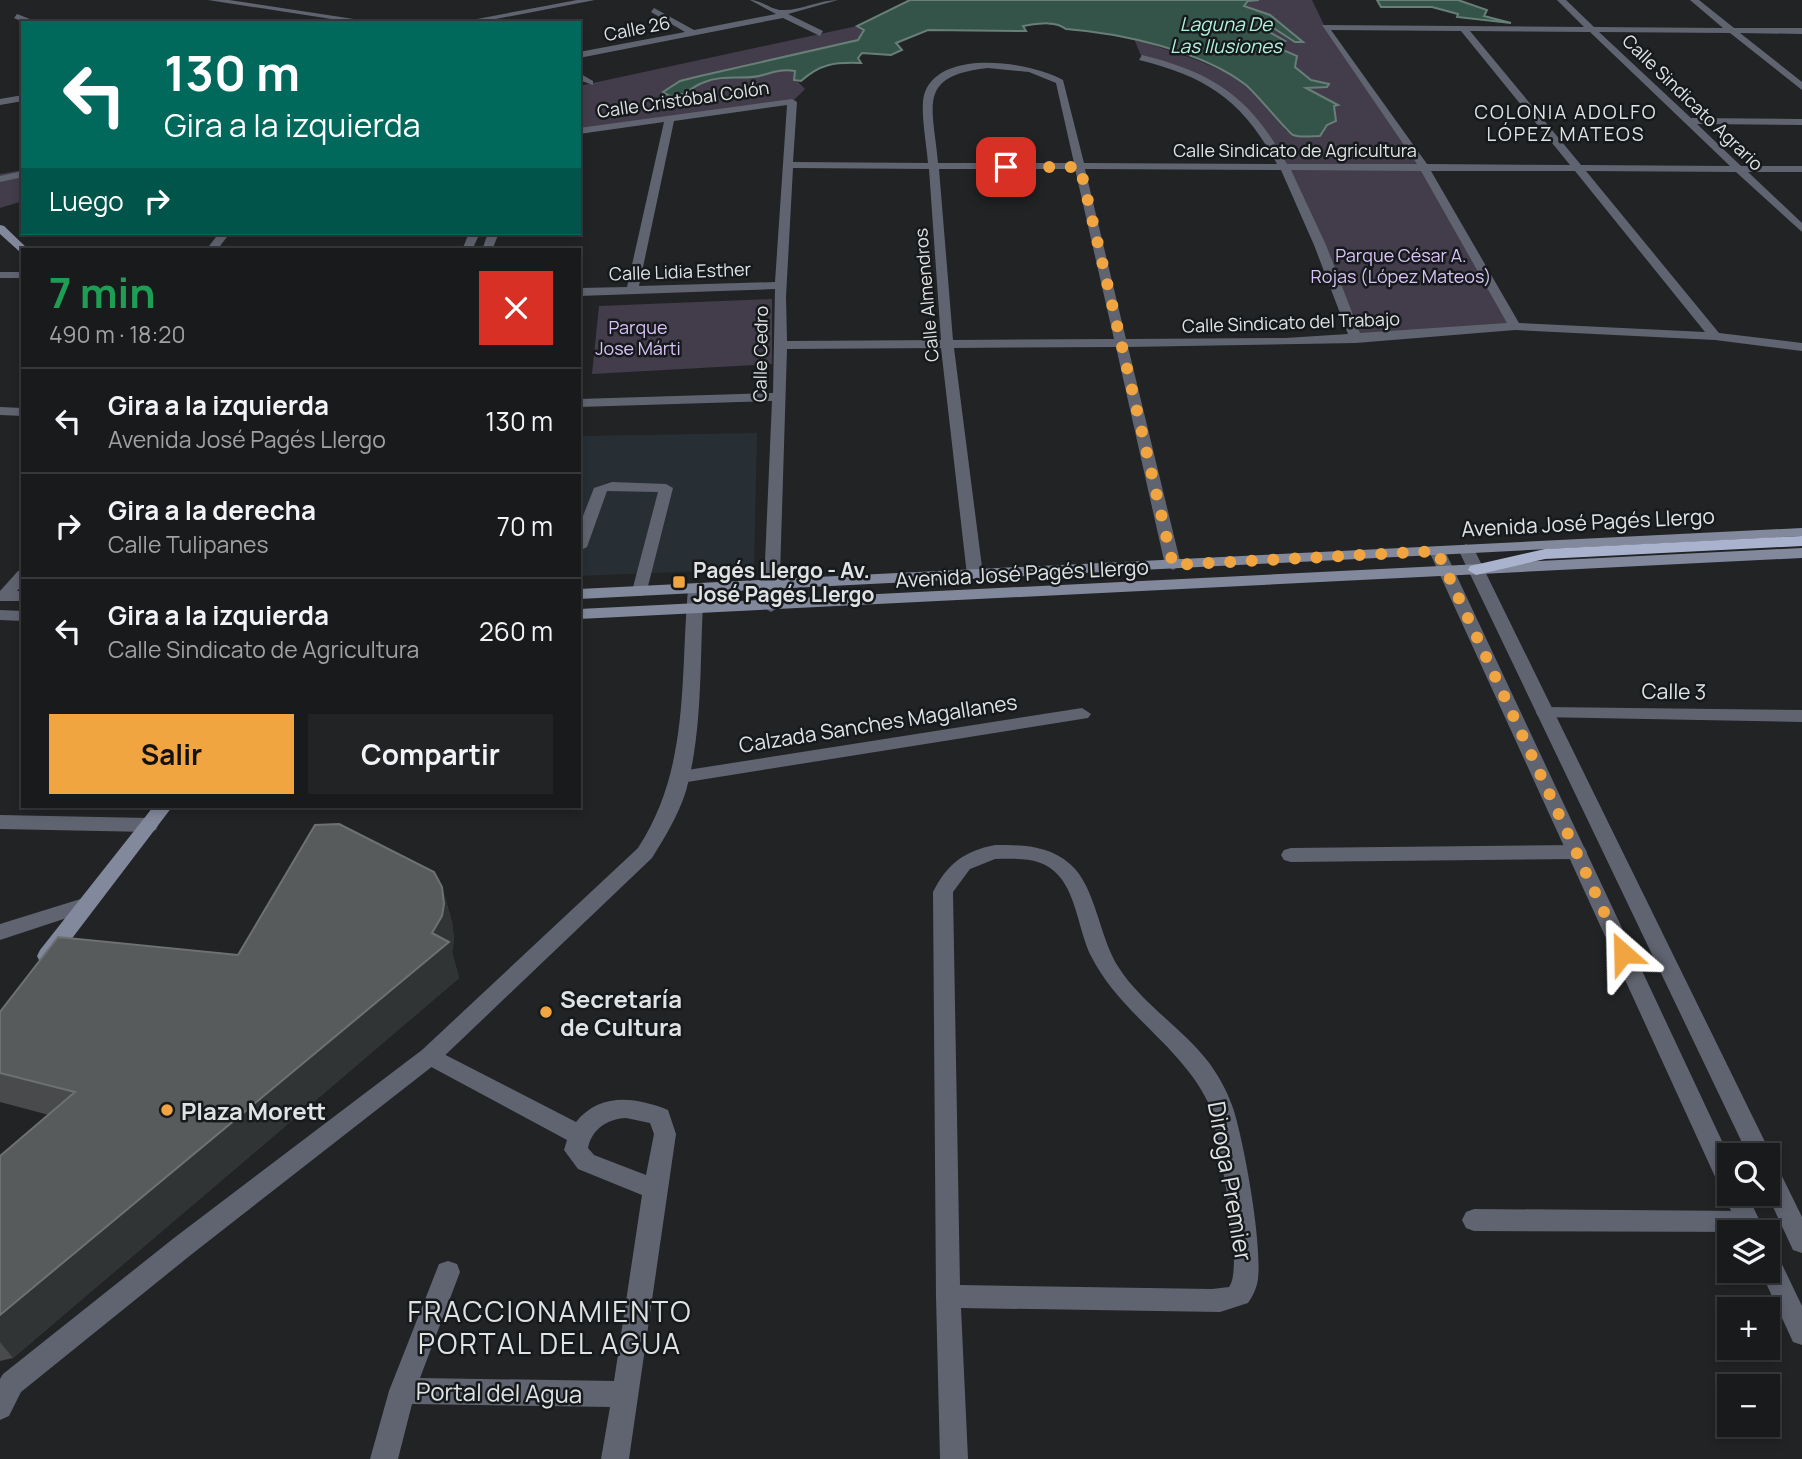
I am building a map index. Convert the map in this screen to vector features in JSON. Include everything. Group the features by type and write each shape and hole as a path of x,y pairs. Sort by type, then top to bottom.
{"highway":[{"path":"1476,570 1545,554 1802,541"}],"main road":[{"path":"0,228 22,248"},
{"name":"Avenida José Pagés Llergo","path":"581,594 1802,532"},
{"name":"Avenida José Pagés Llergo","path":"581,614 693,611 1802,553"},
{"path":"32,975 162,808"}],"street":[{"path":"212,0 362,21"},
{"path":"496,20 591,0"},
{"path":"754,0 820,33"},
{"name":"Calle 26","path":"581,55 782,14 834,0"},
{"name":"Calle Sindicato Agrario","path":"1561,0 1595,29 1802,229"},
{"path":"1694,0 1802,88"},
{"path":"654,10 692,33"},
{"path":"17,16 28,21"},
{"path":"1515,326 1424,167 1325,27 1802,31"},
{"path":"1463,28 1716,336"},
{"path":"1142,58 1190,73 1234,97 1262,130 1284,168 1356,339"},
{"name":"Calle Almendros","path":"975,575 947,343 932,167 928,95 932,85 953,71 1000,66 1038,71 1060,82 1080,167"},
{"path":"581,77 590,83"},
{"path":"0,102 21,98"},
{"name":"Calle Cristóbal Colón","path":"581,131 792,102"},
{"name":"Calle Cedro","path":"771,607 781,345 780,291 792,102"},
{"path":"632,290 670,118"},
{"path":"1690,121 1802,122"},
{"name":"Calle Sindicato de Agricultura","path":"787,165 1802,169"},
{"path":"1080,167 1173,565"},
{"path":"0,179 21,174"},
{"path":"0,275 21,275"},
{"name":"Calle Lidia Esther","path":"581,292 780,291"},
{"name":"Calle Lidia Esther","path":"581,303 780,291"},
{"name":"Calle Sindicato del Trabajo","path":"781,345 1121,344 1356,339 1515,326 1716,336 1802,347"},
{"path":"581,403 779,397"},
{"path":"0,411 21,412"},
{"path":"581,542 601,488 624,485 666,488 640,591"},
{"path":"1466,549 1754,1143"},
{"path":"1437,551 1717,1155"},
{"path":"2,596 21,576"},
{"path":"0,1407 6,1384 430,1056 646,853 667,823 681,777 688,729 696,589"},
{"path":"2,596 21,596"},
{"path":"0,615 21,615"},
{"name":"Calle 3","path":"1545,713 1802,716"},
{"name":"Calzada Sanches Magallanes","path":"681,777 1082,714"},
{"path":"0,822 149,825"},
{"name":"Diroga Premier","path":"948,1296 1212,1301 1235,1297 1242,1292 1246,1282 1246,1247 1223,1111 1217,1093 1197,1060 1115,978 1101,957 1078,889 1061,867 1038,853 997,852 973,858 956,869 943,892 948,1296 954,1459"},
{"path":"1291,855 1577,852"},
{"path":"0,932 87,904"},
{"path":"430,1056 579,1135"},
{"path":"615,1459 655,1189 666,1133 660,1117 644,1110 606,1111 593,1116 579,1135 576,1150 586,1163 655,1189"},
{"path":"1780,1196 1802,1242"},
{"path":"1474,1220 1717,1226"},
{"path":"402,1391 448,1272"},
{"path":"1778,1283 1802,1333"},
{"name":"Portal del Agua","path":"384,1459 402,1391 625,1394"}],"shaded area":[{"path":"757,433 754,569 581,576 581,436"}],"green space":[{"name":"Parque César A. Rojas (López Mateos)","path":"1251,0 1312,0 1325,27 1424,167 1515,326 1356,339 1298,198 1258,127 1236,101 1212,83 1142,58 1134,39 1199,61 1241,82 1275,111 1286,131 1323,133 1327,125 1289,57 1274,46 1252,11 1244,6"},
{"path":"857,26 865,30 858,41 680,81 673,96 715,79 790,70 795,71 797,81 805,89 792,102 581,131 581,86"},
{"path":"21,170 21,202 0,208 0,174"},
{"name":"Parque Jose Márti","path":"772,299 772,364 592,374 599,306"}],"water":[{"name":"Laguna De Las Ilusiones","path":"910,0 1259,0 1248,1 1244,6 1270,15 1303,42 1295,42 1272,27 1264,29 1285,41 1274,46 1297,56 1295,67 1311,80 1329,84 1327,87 1306,88 1338,105 1334,106 1336,121 1327,125 1320,136 1293,135 1246,85 1207,62 1136,40 1066,29 1051,24 1023,26 1026,31 928,30 896,43 902,50 891,55 862,53 858,58 861,63 828,65 801,81 794,80 795,71 782,71 756,77 710,80 679,96 663,92 680,81 858,40 864,30 857,26"},
{"path":"1377,0 1458,0 1487,10 1484,16 1511,23 1457,17 1458,14 1432,7 1381,7"}],"building":[{"name":"Plaza Morett","path":"339,824 434,872 442,887 444,904 442,916 432,933 449,942 0,1315 0,1156 75,1092 0,1073 0,1012 58,937 238,955 315,825"}],"place":[{"name":"Pagés Llergo - Av. José Pagés Llergo","path":"679,582"},
{"name":"Secretaría de Cultura","path":"546,1012"},
{"name":"Plaza Morett","path":"167,1110"}],"district":[{"name":"COLONIA ADOLFO LÓPEZ MATEOS","path":"1566,123"},
{"name":"FRACCIONAMIENTO PORTAL DEL AGUA","path":"550,1327"}],"route":[{"path":"1006,167 1080,167 1173,565 1437,551 1623,953"}]}
